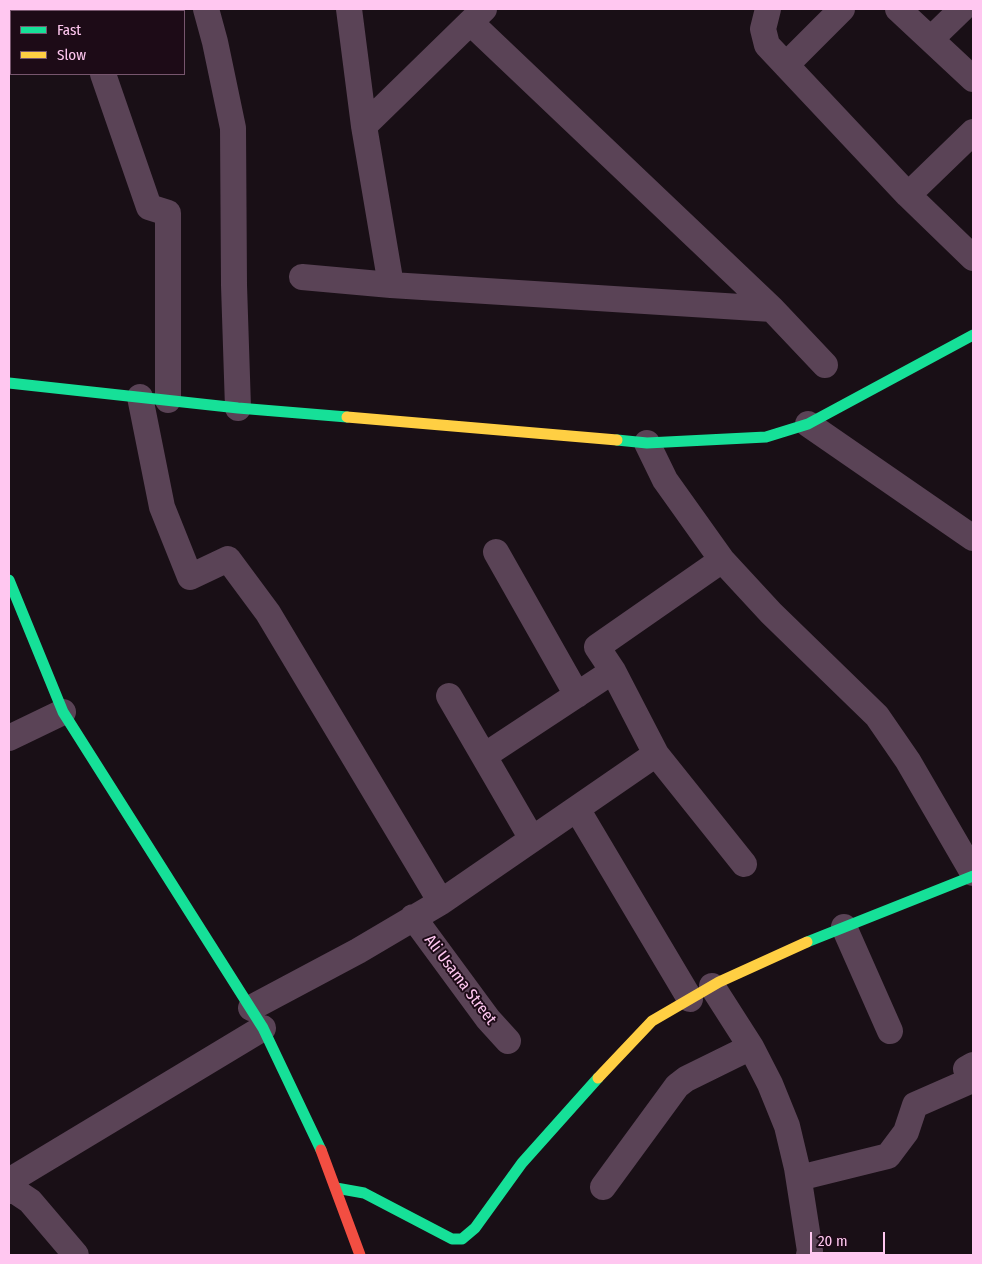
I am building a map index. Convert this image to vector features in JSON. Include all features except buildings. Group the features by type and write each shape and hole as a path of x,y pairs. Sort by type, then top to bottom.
{"street":[{"path":"206,9 233,128 234,285 238,408"},
{"path":"349,9 364,126 391,285"},
{"path":"768,9 763,29 767,45 908,195 973,258"},
{"path":"786,65 842,9"},
{"path":"898,9 973,79"},
{"path":"930,39 962,9"},
{"path":"364,126 477,16 772,309 825,365"},
{"path":"103,75 149,207 168,213 168,400"},
{"path":"908,195 973,132"},
{"path":"302,277 391,285 772,309"},
{"path":"9,383 238,408 647,443 766,437 808,424 973,335"},
{"path":"140,397 162,507 190,578 228,559 268,613 441,902"},
{"path":"808,424 973,538"},
{"path":"336,1188 364,1192 452,1239 462,1239 475,1228 522,1163 623,1050 652,1021 712,986 811,940 973,875 908,761 876,716 771,613 722,560 665,480 647,443"},
{"path":"496,552 577,695"},
{"path":"722,560 597,647 613,671 656,754 744,864"},
{"path":"9,580 64,712 128,817 257,1018 327,1162 360,1255"},
{"path":"484,756 613,671"},
{"path":"449,696 532,839"},
{"path":"9,738 64,712"},
{"path":"9,1181 358,951 441,902 656,754"},
{"path":"578,808 690,999"},
{"name":"Ali Usama Street","path":"413,917 488,1019 508,1041"},
{"path":"844,927 890,1030"},
{"path":"712,986 751,1047 770,1084 787,1126 799,1178 810,1251 809,1255"},
{"path":"604,1187 677,1086 686,1079 751,1047"},
{"path":"973,1048 971,1048 973,1053"},
{"path":"799,1178 888,1156 906,1132 915,1105 972,1080 966,1069 973,1066"},
{"path":"9,1190 15,1190 30,1201 76,1255"}],"traffic: fast":[{"path":"617,440 647,443 766,437 808,424 973,335"},
{"path":"9,383 238,408 347,417"},
{"path":"9,580 63,712 263,1028 321,1150"},
{"path":"807,942 973,876"},
{"path":"336,1188 364,1193 452,1239 462,1239 475,1228 522,1163 598,1078"}],"traffic: slow":[{"path":"347,417 617,440"},
{"path":"598,1078 652,1021 719,982 807,942"}],"traffic: jam":[{"path":"321,1150 360,1255"}]}
